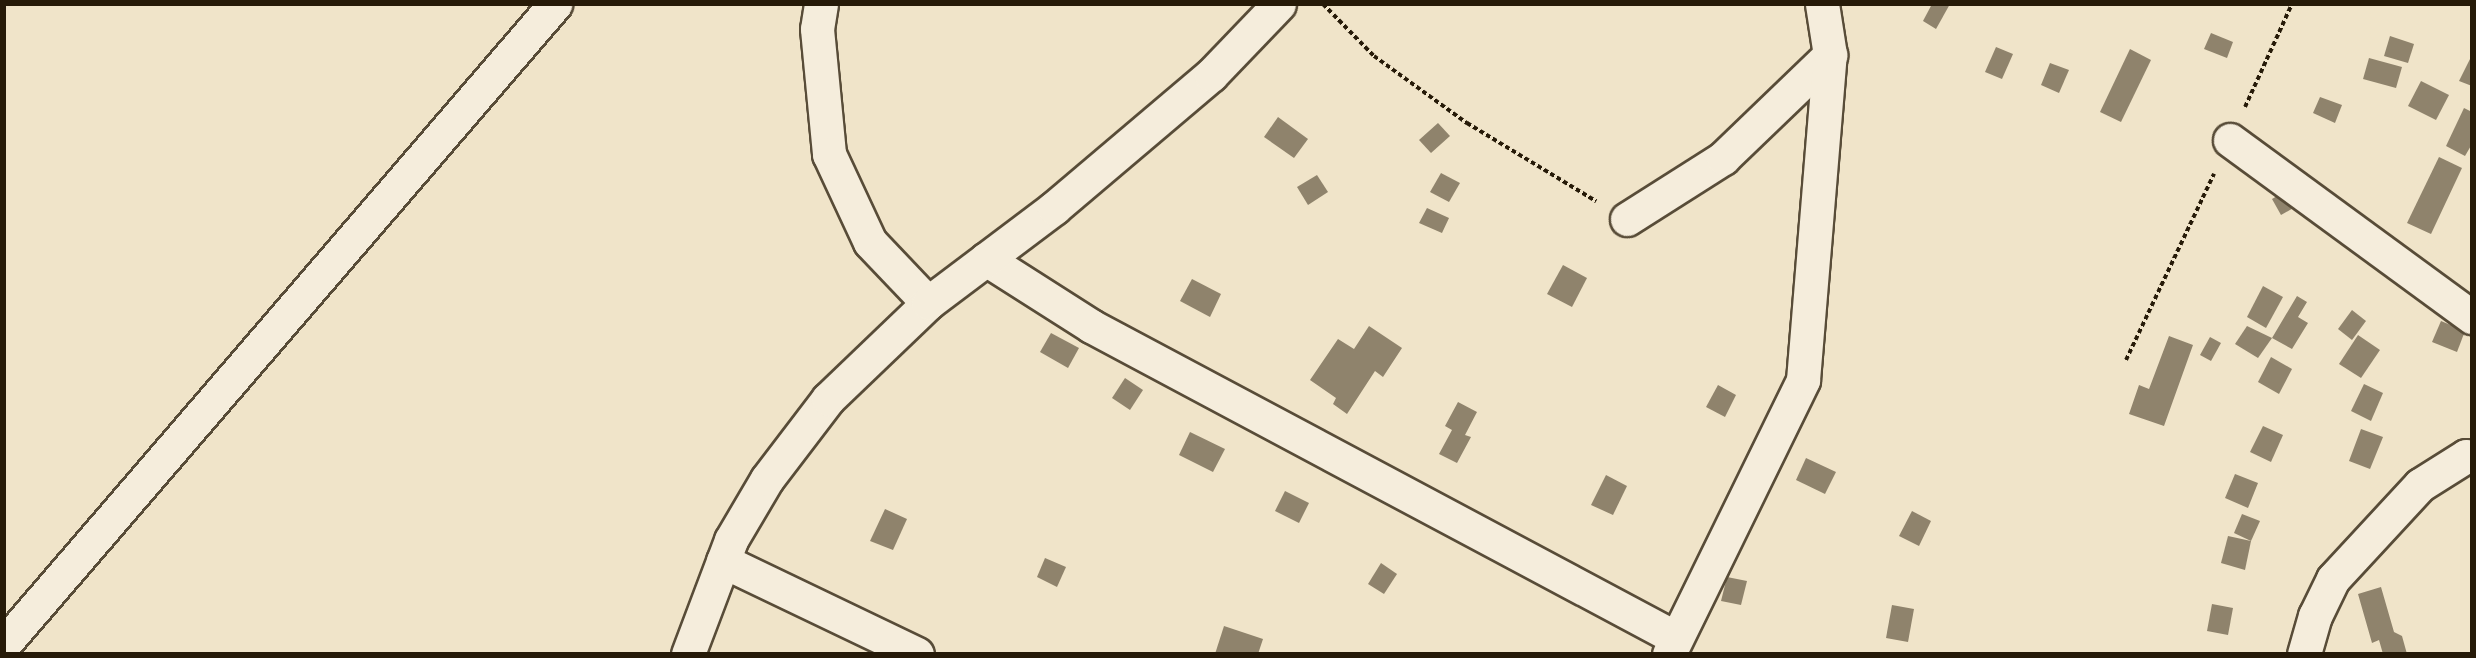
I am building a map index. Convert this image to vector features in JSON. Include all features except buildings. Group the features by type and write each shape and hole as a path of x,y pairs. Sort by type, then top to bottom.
{"street":[{"path":"4,644 555,4"},
{"path":"821,4 817,29 830,154 870,242 928,303"},
{"path":"688,654 723,561 767,479 828,399 928,303 1054,208 1211,75 1279,4"},
{"path":"986,259 1091,326 1673,646 1803,380 1830,55 1822,4"},
{"path":"1627,219 1723,158 1830,55"},
{"path":"2230,140 2472,317"},
{"path":"2304,654 2315,616 2333,579 2420,485 2466,456 2472,457"},
{"path":"723,561 917,654"}],"path":[{"path":"1323,4 1374,56 1467,123 1627,219"},
{"path":"2126,360 2292,4"}]}
